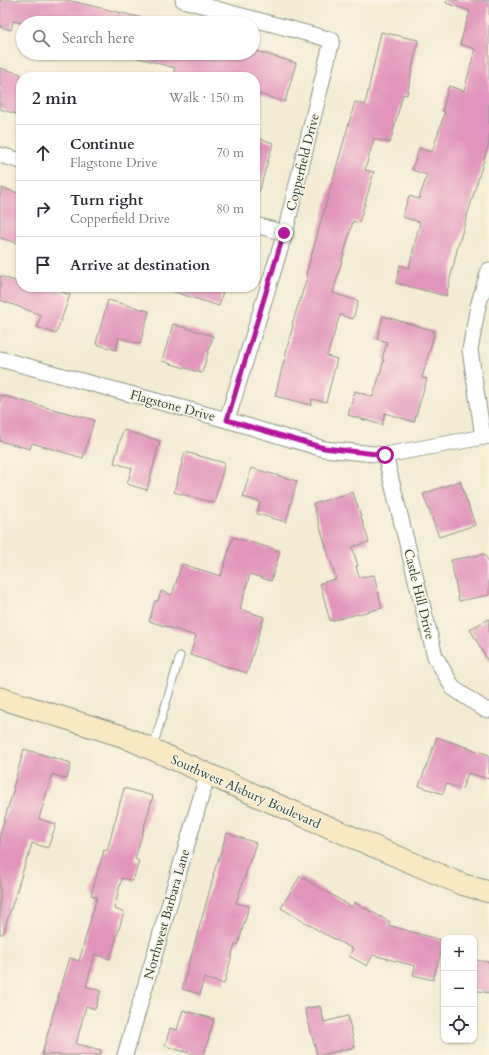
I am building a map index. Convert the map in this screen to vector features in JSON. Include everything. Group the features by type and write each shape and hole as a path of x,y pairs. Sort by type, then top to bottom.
{"main road":[{"name":"Southwest Alsbury Boulevard","path":"1,703 122,736 461,884 489,892"}],"street":[{"name":"Copperfield Drive","path":"183,0 243,16"},
{"name":"Copperfield Drive","path":"227,420 284,233 332,40 260,21"},
{"path":"0,155 16,160"},
{"path":"260,226 284,233"},
{"path":"486,437 470,350 478,306 489,270"},
{"name":"Flagstone Drive","path":"0,359 227,420 324,448 385,455 486,437"},
{"name":"Castle Hill Drive","path":"385,455 435,656 453,688 484,709 489,710"},
{"name":"Northwest Barbara Lane","path":"125,1055 208,774"}],"lane":[{"path":"153,749 180,656"}],"building":[{"path":"0,0 67,0 135,16 16,16 16,22 13,21 11,30 0,27"},
{"path":"447,0 489,0 489,143 458,246 446,296 396,283 400,265 409,268 420,222 402,217 409,196 419,199 427,175 412,170 419,148 432,152 445,112 442,111 449,86 464,91 475,49 460,44 470,11 446,3"},
{"path":"381,32 418,40 407,95 403,94 390,143 374,139 365,170 374,172 359,223 353,221 333,293 358,301 353,319 340,315 327,356 337,359 326,402 312,399 311,405 275,396 293,325 292,324 308,275 306,274 355,102 365,105"},
{"path":"260,52 296,63 285,102 260,94 260,72 174,72 175,68 146,60 260,60"},
{"path":"0,68 16,73 16,114 0,109"},
{"path":"260,139 273,143 260,188"},
{"path":"2,188 16,192 16,243 0,238 0,196"},
{"path":"0,276 16,281 16,292 62,292 70,295 56,334 37,327 41,315 0,300"},
{"path":"174,292 223,292 219,306"},
{"path":"108,300 149,311 140,344 119,338 116,350 96,344"},
{"path":"383,316 435,331 422,378 427,379 414,422 385,413 382,425 348,415 355,391 373,397 384,360 382,359 387,342 377,339"},
{"path":"173,324 213,336 202,373 162,361"},
{"path":"0,395 94,420 83,458 32,443 30,449 0,441"},
{"path":"123,430 160,441 147,490 127,484 132,468 114,463"},
{"path":"185,452 225,463 214,503 174,492"},
{"path":"251,468 297,481 286,522 257,514 260,502 243,497"},
{"path":"460,481 475,525 439,537 423,494"},
{"path":"353,492 369,542 352,547 358,566 356,566 359,577 374,575 382,608 330,621 320,583 336,579 313,504"},
{"path":"233,537 280,551 271,581 250,574 240,609 264,617 247,673 190,655 196,636 149,621 155,601 158,601 161,591 172,595 182,564 221,576"},
{"path":"485,554 489,564 489,595 459,601 451,560"},
{"path":"489,619 489,663 470,629"},
{"path":"437,737 489,755 489,779 468,773 462,789 446,784 443,794 419,786"},
{"path":"24,749 71,763 67,779 52,774 39,819 56,824 48,848 32,843 3,934 0,934 0,834"},
{"path":"124,788 153,796 135,859 139,861 133,881 122,878 114,909 124,912 110,959 95,954 86,986 101,991 95,1009 86,1006 76,1044 101,1050 100,1055 42,1055 70,958 79,961 97,897 91,895 104,850 107,851"},
{"path":"227,833 256,843 236,903 249,906 238,945 235,944 224,984 204,978 200,994 182,989 213,875"},
{"path":"300,876 352,907 354,902 390,922 388,925 441,940 441,952 433,980 413,975 415,966 373,955 367,966 349,956 353,949 281,908"},
{"path":"477,960 489,962 489,993 477,991"},
{"path":"320,1006 324,1022 348,1016 355,1047 317,1055 305,1009"},
{"path":"183,1010 214,1019 204,1055 196,1055 165,1046 170,1028 177,1030"}],"route":[{"path":"284,233 227,420 324,448 385,455"}]}
